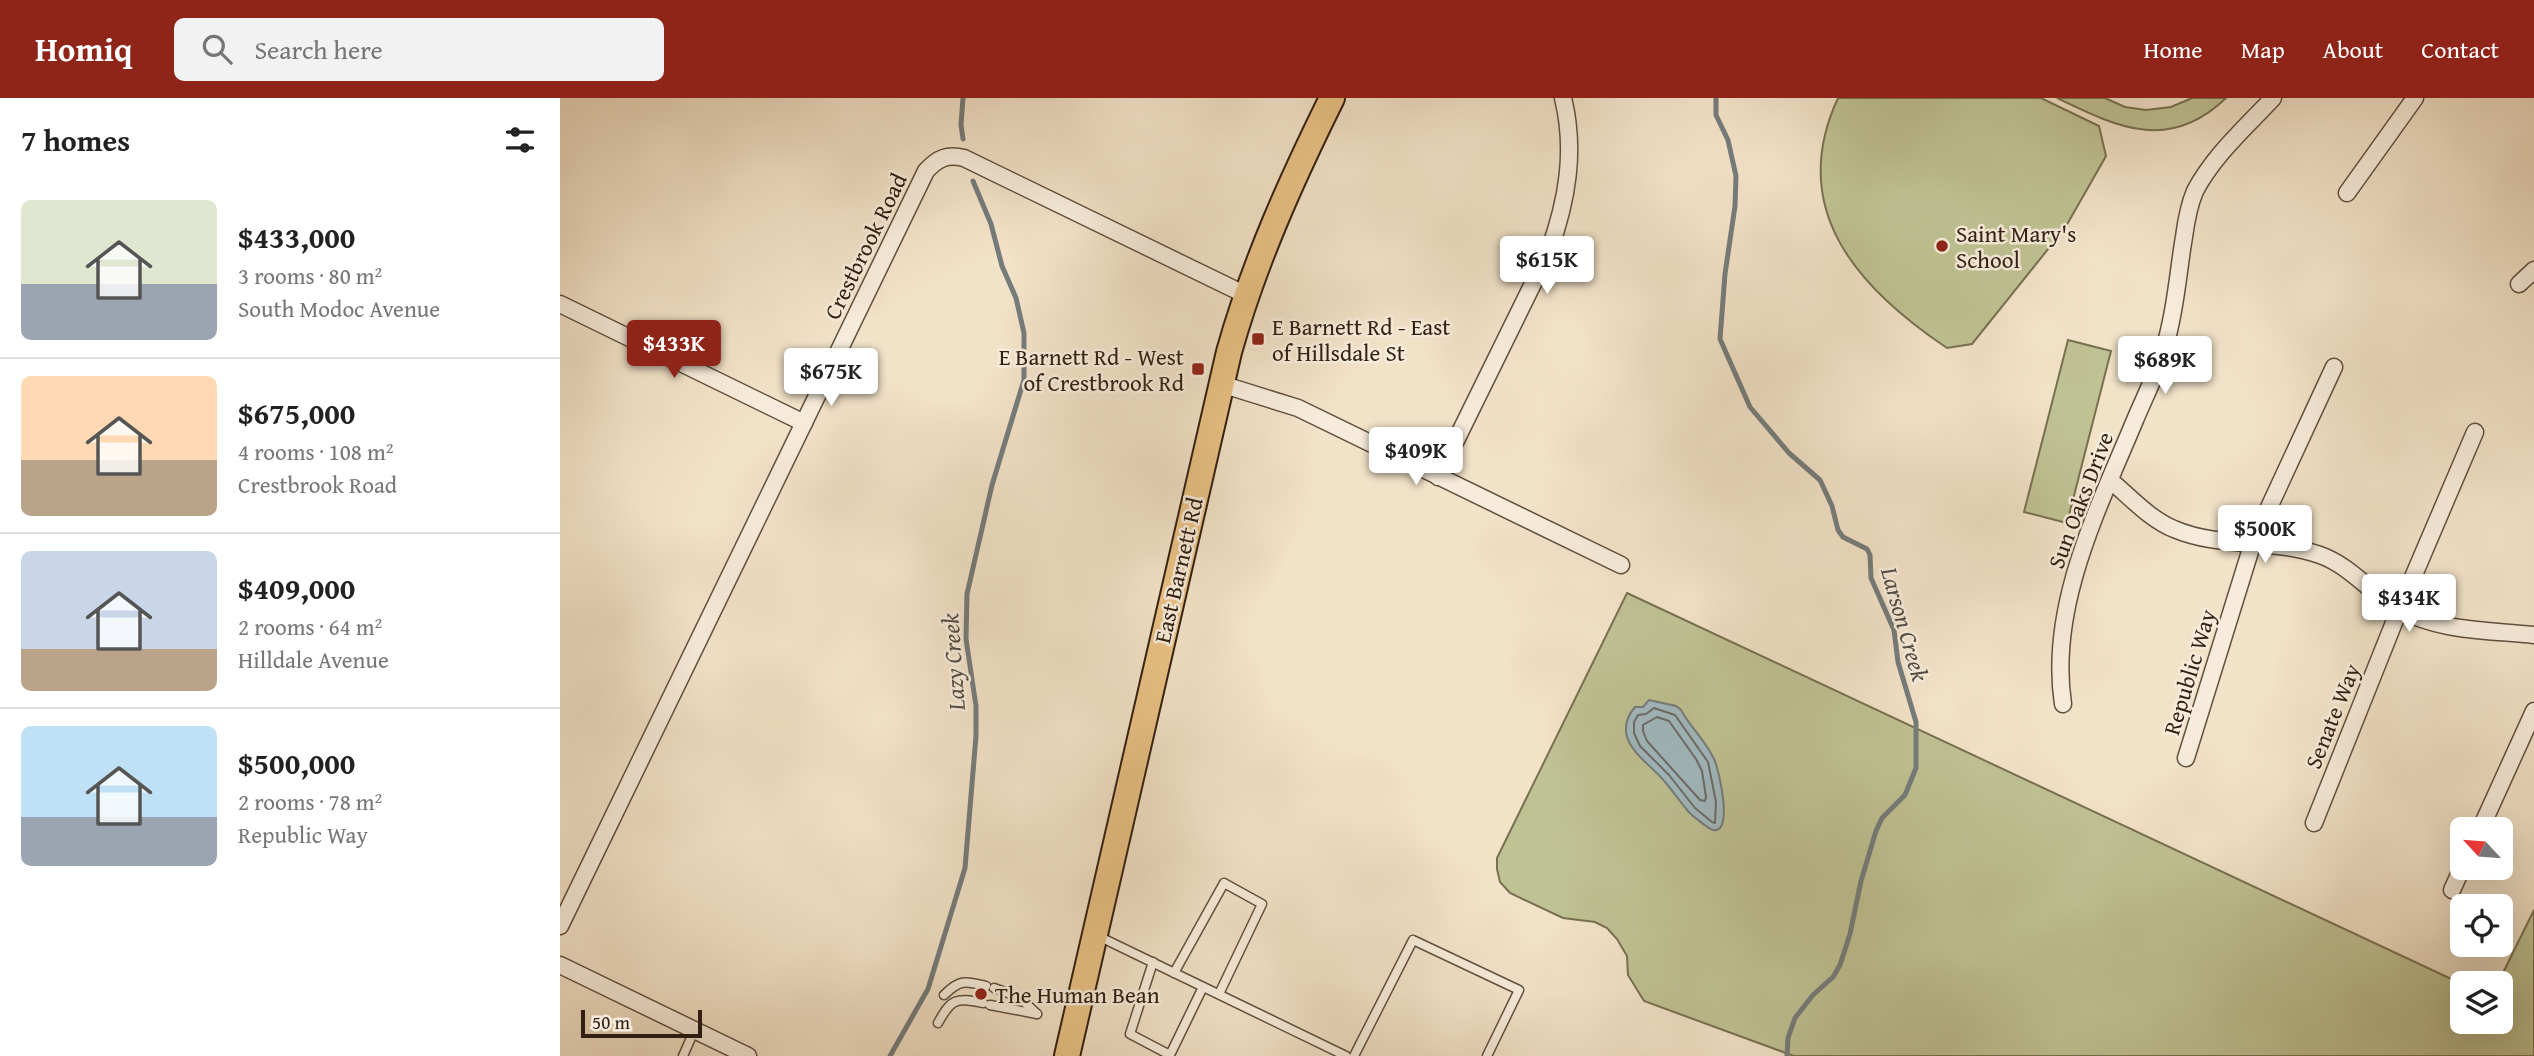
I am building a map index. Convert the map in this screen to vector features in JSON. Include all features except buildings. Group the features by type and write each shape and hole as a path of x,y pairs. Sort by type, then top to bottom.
{"main road":[{"name":"East Barnett Rd","path":"1067,1056 1221,384 1246,295 1281,204 1332,98"}],"street":[{"path":"1438,477 1549,251 1562,215 1567,187 1569,141 1563,98"},
{"name":"Sun Oaks Drive","path":"2063,704 2060,685 2064,628 2072,583 2092,518 2111,481 2166,341 2194,193 2212,164 2273,98"},
{"path":"2347,193 2414,98"},
{"name":"Crestbrook Road","path":"560,926 926,171 934,162 944,156 964,158 1246,295"},
{"path":"2519,284 2534,270"},
{"path":"560,304 804,423"},
{"name":"Republic Way","path":"2186,758 2253,542 2334,367"},
{"path":"1221,384 1298,408 1621,565"},
{"name":"Senate Way","path":"2314,823 2399,610 2475,432"},
{"path":"2111,481 2172,528 2229,543 2253,542 2307,551 2324,557 2346,568 2399,610 2441,625 2534,635"},
{"path":"2486,817 2534,711"},
{"path":"2452,890 2457,880"},
{"path":"560,965 748,1056"}],"lane":[{"path":"1174,973 1224,883 1262,904 1219,994"},
{"path":"1096,935 1346,1056"},
{"path":"1354,1056 1413,940 1519,990 1487,1056"},
{"path":"1153,962 1130,1034 1170,1055 1203,986"},
{"path":"938,1023 947,1006 959,999 1037,1014 1018,998 967,981 955,984 944,995"},
{"path":"683,1056 694,1031"}],"green space":[{"path":"1838,98 2041,98 2099,126 2106,156 2065,228 1972,344 1947,348 1915,325 1860,273 1840,243 1826,211 1821,176 1824,138"},
{"path":"2057,98 2105,98 2125,107 2146,110 2171,107 2192,98 2226,98 2205,115 2184,125 2163,130 2143,130 2101,118"},
{"path":"2068,340 2111,351 2067,523 2024,512"},
{"path":"1627,593 2450,978 2450,1034 2513,1034 2513,971 2504,971 2534,910 2534,1056 1794,1056 1644,1001 1628,975 1627,956 1607,928 1595,922 1563,918 1510,893 1500,882 1497,858"}],"water":[{"path":"1649,700 1676,706 1681,710 1711,752 1719,775 1723,800 1723,822 1719,829 1711,829 1690,813 1630,743 1626,733 1629,717 1635,707 1643,707"}],"waterway":[{"name":"Lazy Creek","path":"963,98 963,139"},
{"name":"Larson Creek","path":"1716,98 1716,115 1728,140 1736,176 1720,339 1750,407 1789,453 1820,480 1843,537 1867,549 1870,555 1871,578 1894,630 1898,662 1916,722 1916,768 1905,795 1882,818 1876,831 1840,965 1833,977 1813,995 1795,1018 1788,1038 1787,1056"},
{"name":"Lazy Creek","path":"890,1056 928,989 965,868 976,736 976,706 966,639 967,594 992,485 1024,380 1024,333 1016,298 1002,266 991,224 973,181"}],"place":[{"name":"Saint Mary's School","path":"1942,246"},
{"name":"E Barnett Rd - East of Hillsdale St","path":"1258,339"},
{"name":"E Barnett Rd - West of Crestbrook Rd","path":"1198,369"},
{"name":"The Human Bean","path":"981,994"}]}
